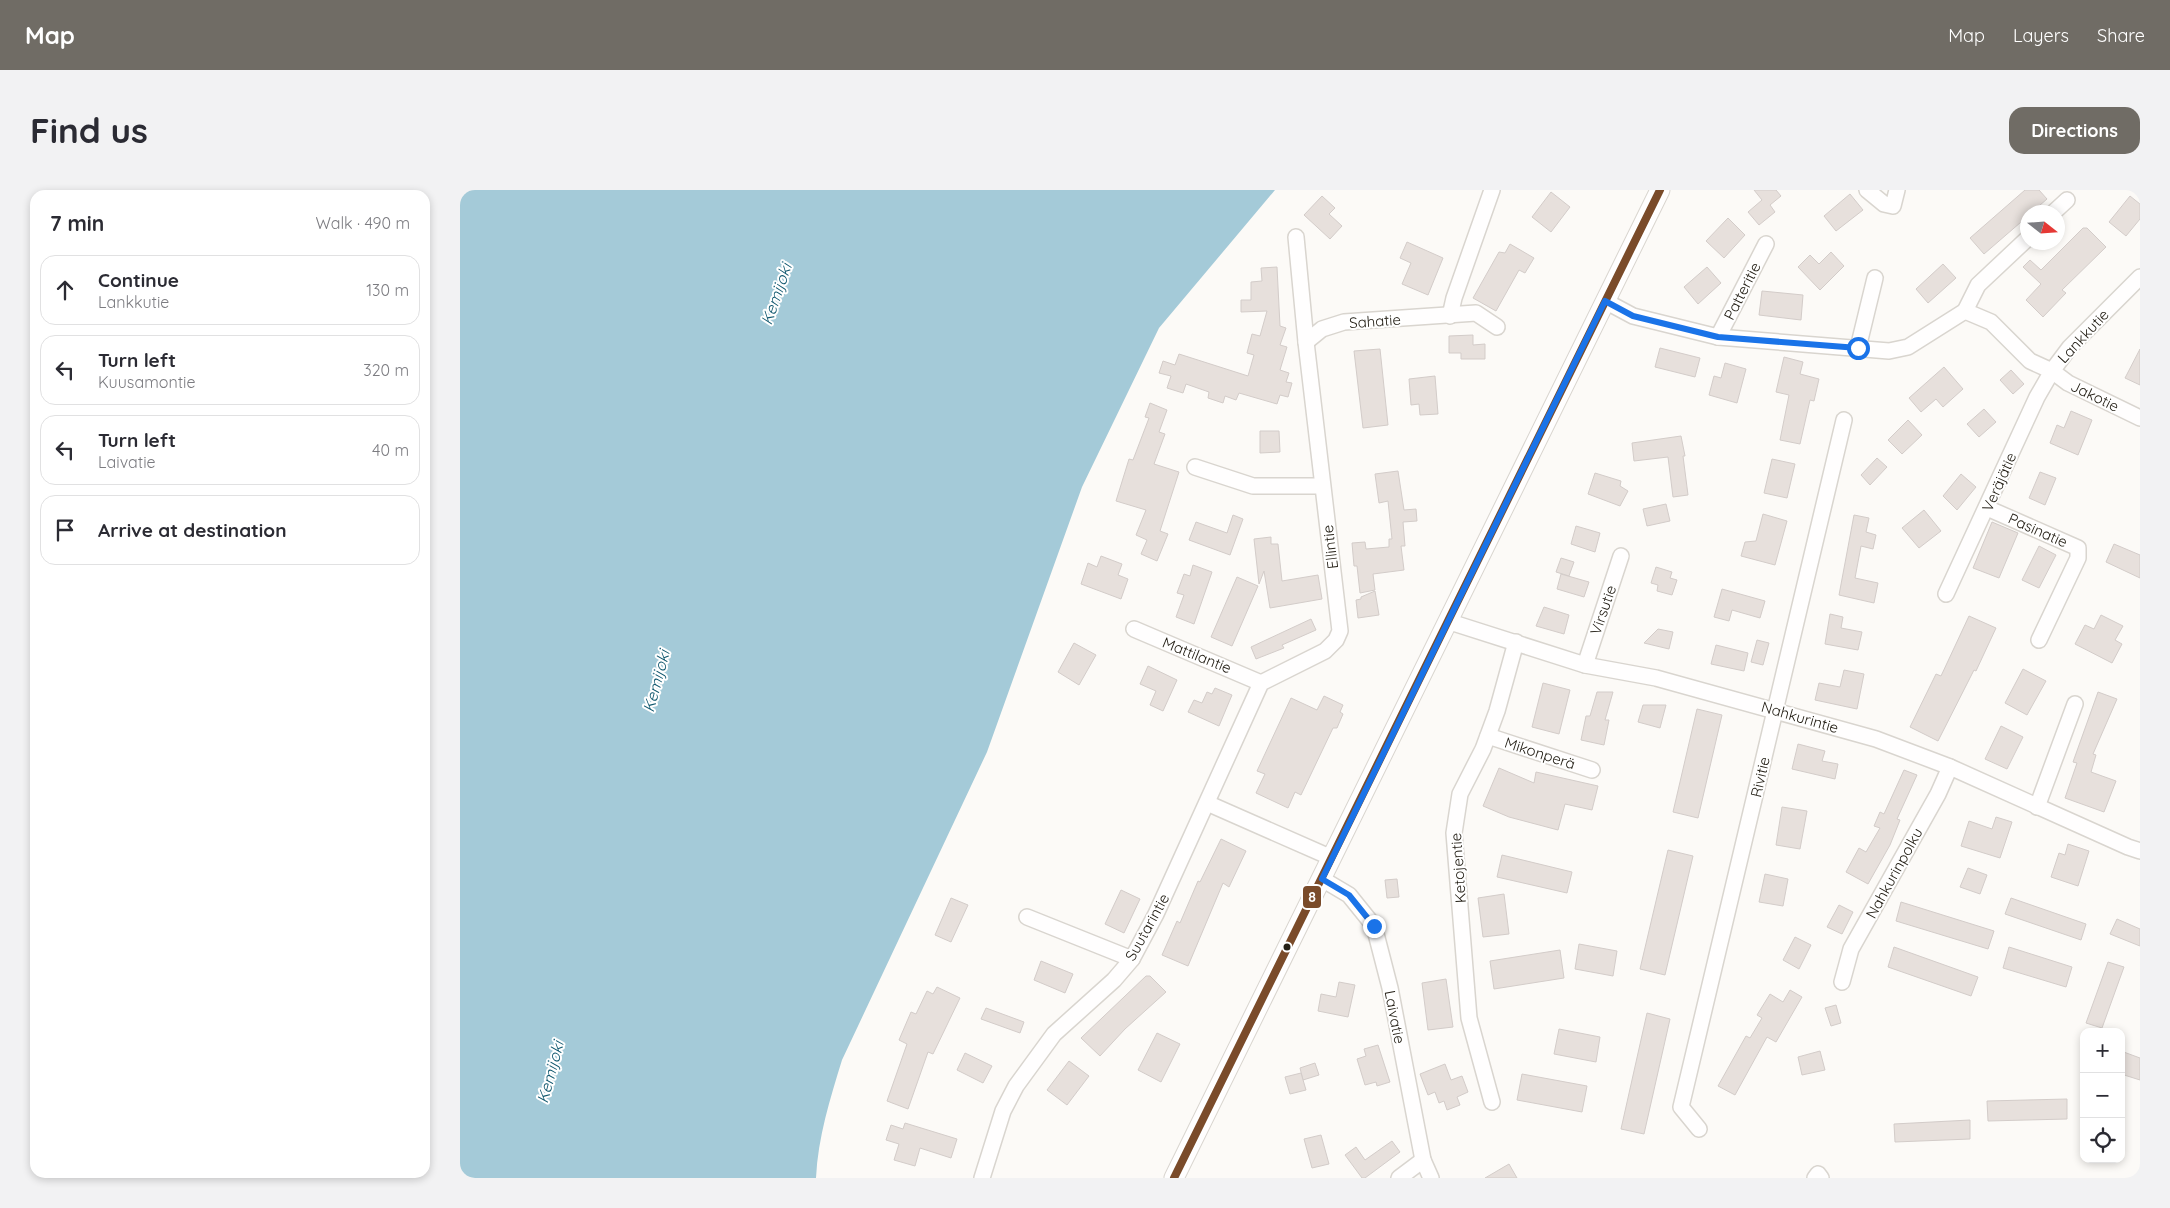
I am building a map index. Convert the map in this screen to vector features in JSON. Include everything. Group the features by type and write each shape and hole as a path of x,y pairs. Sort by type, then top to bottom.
{"main road":[{"path":"1174,1178 1660,190"}],"street":[{"path":"1450,316 1454,298 1492,190"},
{"path":"1867,190 1884,204 1893,206 1896,190"},
{"path":"2062,205 2067,200"},
{"name":"Ellintie","path":"1261,683 1325,651 1336,640 1340,631 1322,486 1296,237"},
{"name":"Patteritie","path":"1718,337 1766,244"},
{"path":"1605,301 1633,316 1718,337 1888,351 1908,347 1965,311 1978,285 2020,246"},
{"name":"Lankkutie","path":"1965,311 1991,322 2030,361 2052,371 2070,347 2140,277"},
{"path":"1858,348 1875,278"},
{"name":"Sahatie","path":"1306,342 1322,329 1344,322 1476,313 1497,327"},
{"name":"Jakotie","path":"2052,371 2068,383 2140,418"},
{"name":"Veräjätie","path":"1946,594 2037,397 2052,371"},
{"name":"Rivitie","path":"1699,1129 1682,1107 1844,420"},
{"path":"1195,467 1253,486 1322,486"},
{"name":"Pasinatie","path":"1987,508 2078,548 2078,558 2039,640"},
{"name":"Virsutie","path":"1585,665 1621,556"},
{"name":"Nahkurintie","path":"1447,621 1585,665 1656,678 1876,739 1950,767 2140,851"},
{"name":"Mattilantie","path":"1134,629 1261,683"},
{"name":"Ketojentie","path":"1492,1102 1469,1018 1454,832 1460,794 1488,736 1516,642"},
{"path":"1261,683 1207,803 1332,858"},
{"path":"2037,806 2075,704"},
{"name":"Mikonperä","path":"1488,736 1592,770"},
{"name":"Nahkurinpolku","path":"1842,982 1851,948 1938,794 1950,767"},
{"name":"Suutarintie","path":"982,1178 1003,1111 1016,1086 1054,1034 1114,980 1132,959 1156,914 1207,803"},
{"name":"Laivatie","path":"1322,879 1349,895 1374,926 1390,988 1423,1160 1431,1178"},
{"path":"1027,917 1132,959"},
{"path":"1399,1178 1423,1160"}],"water":[{"name":"Kemijoki","path":"460,190 1275,190 1159,328 1082,487 987,752 842,1060 822,1133 816,1178 460,1178"}],"building":[{"path":"1754,190 1776,190 1781,196 1770,205 1775,212 1759,225 1748,212 1762,200"},
{"path":"2025,190 2039,190 2047,199 2040,205 2020,205 2020,223 1984,254 1970,238"},
{"path":"1551,192 1570,207 1551,232 1532,217"},
{"path":"1850,194 1863,210 1836,231 1824,216"},
{"path":"1322,196 1335,208 1329,214 1342,226 1330,239 1304,215"},
{"path":"2130,196 2140,204 2140,219 2126,236 2109,222"},
{"path":"1728,218 1745,235 1724,258 1706,241"},
{"path":"2083,228 2087,228 2106,247 2062,290 2066,293 2043,317 2026,300 2041,284 2023,267 2030,260 2041,270 2061,250 2065,250 2065,246"},
{"path":"1407,242 1443,258 1428,295 1402,284 1411,263 1400,258"},
{"path":"1510,244 1534,258 1525,273 1519,270 1496,311 1473,298 1499,252 1505,253"},
{"path":"1831,252 1844,266 1820,290 1798,267 1810,255 1819,264"},
{"path":"1943,264 1956,278 1928,303 1916,289"},
{"path":"1277,267 1280,326 1286,328 1280,345 1287,347 1280,370 1289,373 1286,382 1292,383 1288,397 1280,395 1277,404 1239,393 1236,400 1225,396 1223,403 1208,398 1209,392 1186,384 1183,393 1167,388 1171,376 1159,373 1163,361 1175,365 1179,354 1248,376 1254,355 1247,353 1252,334 1260,336 1267,311 1241,312 1241,300 1251,300 1251,282 1262,281 1261,268"},
{"path":"1707,267 1721,283 1698,304 1684,287"},
{"path":"1762,291 1803,295 1801,320 1759,315"},
{"path":"1473,335 1473,345 1485,344 1485,359 1461,359 1461,353 1449,353 1449,336"},
{"path":"1660,348 1700,358 1695,377 1655,367"},
{"path":"1380,349 1388,425 1363,428 1354,351"},
{"path":"2140,349 2140,385 2125,378"},
{"path":"1784,357 1803,362 1800,374 1819,379 1814,401 1810,400 1800,444 1780,440 1789,395 1776,392"},
{"path":"1725,363 1746,369 1737,403 1709,395 1714,376 1721,378"},
{"path":"1944,367 1963,389 1943,407 1936,399 1921,412 1909,398"},
{"path":"2011,370 2024,384 2013,394 2000,380"},
{"path":"1435,376 1438,414 1420,415 1419,404 1411,405 1409,379"},
{"path":"1150,403 1167,410 1159,432 1165,434 1154,464 1179,472 1160,531 1168,534 1157,561 1141,554 1147,540 1136,535 1146,510 1116,501 1129,459 1133,460 1149,418 1145,417"},
{"path":"1984,409 1996,422 1979,437 1967,424"},
{"path":"2071,411 2092,420 2078,455 2050,443 2057,425 2064,428"},
{"path":"1908,420 1922,435 1902,454 1888,440"},
{"path":"1260,431 1279,431 1280,452 1260,453"},
{"path":"1681,436 1685,456 1683,456 1688,495 1673,497 1668,457 1634,461 1632,443"},
{"path":"1877,458 1887,467 1870,485 1861,475"},
{"path":"1772,459 1795,464 1787,498 1764,493"},
{"path":"1398,471 1404,510 1416,509 1417,521 1403,522 1405,546 1401,546 1404,570 1373,574 1375,590 1360,593 1357,566 1354,566 1352,543 1365,542 1366,549 1389,547 1389,539 1392,539 1388,501 1379,503 1375,474"},
{"path":"2040,472 2056,478 2045,505 2029,498"},
{"path":"1595,473 1621,481 1620,486 1628,491 1620,506 1588,494"},
{"path":"1961,474 1976,487 1957,510 1943,496"},
{"path":"1666,504 1670,521 1647,526 1643,509"},
{"path":"1924,510 1941,531 1919,548 1902,528"},
{"path":"1763,514 1787,521 1775,565 1741,556 1745,542 1756,541"},
{"path":"1233,515 1243,519 1230,555 1189,540 1196,522 1227,533"},
{"path":"1854,515 1869,518 1866,532 1876,535 1873,549 1861,546 1855,578 1878,583 1874,603 1839,595"},
{"path":"1992,522 2018,533 1999,578 1973,568"},
{"path":"1576,526 1600,533 1595,552 1571,544"},
{"path":"1271,537 1271,544 1278,544 1282,581 1318,575 1322,599 1270,608 1264,571 1259,584 1254,539"},
{"path":"2114,544 2140,555 2140,578 2106,562"},
{"path":"2039,546 2056,555 2039,588 2022,580"},
{"path":"1101,556 1122,564 1118,575 1128,579 1121,599 1081,584 1088,563 1097,567"},
{"path":"1561,558 1574,562 1569,576 1556,572"},
{"path":"1193,565 1212,572 1194,624 1176,617 1184,595 1177,593 1184,574 1190,576"},
{"path":"1656,567 1672,572 1670,578 1677,580 1672,595 1657,591 1658,585 1651,583"},
{"path":"1561,574 1589,582 1584,597 1557,589"},
{"path":"1237,577 1258,586 1232,646 1211,637"},
{"path":"1722,589 1765,601 1760,618 1732,610 1729,621 1714,617"},
{"path":"1375,591 1379,615 1358,618 1356,600"},
{"path":"1544,607 1569,615 1564,634 1536,626"},
{"path":"1830,614 1843,617 1841,628 1862,632 1858,650 1825,644"},
{"path":"2101,615 2123,626 2115,640 2122,644 2112,663 2075,644 2085,625 2094,629"},
{"path":"1969,616 1996,628 1976,671 1974,670 1938,741 1910,727 1936,674 1941,676"},
{"path":"1311,619 1316,630 1282,645 1284,648 1256,659 1251,647"},
{"path":"1658,629 1673,632 1669,649 1644,643"},
{"path":"1757,640 1769,643 1763,665 1751,662"},
{"path":"1074,643 1096,655 1079,685 1058,672"},
{"path":"1716,645 1748,653 1744,671 1711,664"},
{"path":"1148,666 1177,680 1163,711 1150,705 1156,691 1140,684"},
{"path":"2023,669 2046,681 2027,715 2005,703"},
{"path":"1844,670 1864,674 1857,709 1815,700 1819,683 1840,687"},
{"path":"1543,683 1570,690 1559,734 1532,727"},
{"path":"1215,688 1232,695 1219,726 1188,712 1194,700 1202,703 1207,692 1212,694"},
{"path":"1597,692 1613,692 1605,720 1609,720 1604,745 1581,740 1586,716 1590,716"},
{"path":"2098,692 2117,699 2093,754 2096,755 2091,772 2116,781 2104,812 2065,798 2077,763 2073,762"},
{"path":"1324,696 1343,705 1340,712 1343,714 1337,728 1333,728 1301,795 1295,792 1288,808 1256,793 1265,774 1257,771 1291,698 1317,710"},
{"path":"1643,705 1666,705 1660,728 1638,722"},
{"path":"1697,709 1722,715 1698,818 1673,812"},
{"path":"2001,726 2023,737 2007,769 1985,759"},
{"path":"1798,744 1825,751 1822,761 1838,764 1835,779 1792,769"},
{"path":"1499,768 1534,783 1536,772 1598,786 1592,810 1565,804 1558,830 1509,817 1483,806"},
{"path":"1904,770 1917,775 1897,819 1900,820 1890,845 1868,884 1846,872 1859,848 1866,852 1880,828 1874,826 1880,812 1884,814"},
{"path":"1782,807 1807,811 1800,849 1776,845"},
{"path":"1996,817 2012,822 2000,858 1961,846 1969,821 1992,829"},
{"path":"1221,839 1246,851 1229,887 1223,883 1188,966 1162,955 1177,921 1180,923 1198,881 1200,882"},
{"path":"2068,844 2089,851 2078,886 2051,877 2059,853 2065,855"},
{"path":"1668,850 1693,856 1665,975 1640,969"},
{"path":"1502,855 1572,872 1567,893 1497,877"},
{"path":"1968,868 1987,875 1980,894 1960,887"},
{"path":"1765,874 1788,879 1783,906 1759,902"},
{"path":"1397,879 1399,897 1387,898 1385,880"},
{"path":"1121,890 1140,899 1124,933 1105,924"},
{"path":"1504,894 1509,934 1483,937 1478,898"},
{"path":"951,898 968,905 951,942 935,935"},
{"path":"2011,898 2086,924 2081,940 2005,914"},
{"path":"1901,902 1994,931 1988,949 1896,921"},
{"path":"1839,905 1853,912 1842,934 1827,927"},
{"path":"2117,919 2140,929 2140,946 2110,934"},
{"path":"1795,937 1811,945 1799,969 1783,960"},
{"path":"1579,944 1617,951 1613,976 1575,969"},
{"path":"1894,947 1978,977 1971,996 1888,967"},
{"path":"2009,947 2072,967 2066,987 2003,968"},
{"path":"1560,950 1564,978 1494,989 1490,961"},
{"path":"1041,961 1073,974 1065,993 1034,980"},
{"path":"2108,962 2124,967 2102,1028 2086,1023"},
{"path":"1146,976 1150,976 1166,992 1125,1029 1100,1056 1081,1038"},
{"path":"1446,979 1453,1027 1428,1030 1422,983"},
{"path":"1339,982 1355,985 1348,1017 1318,1011 1321,994 1336,997"},
{"path":"937,987 960,998 933,1054 928,1052 908,1109 887,1101 907,1044 899,1040 911,1012 916,1014 927,991 933,994"},
{"path":"1790,990 1802,997 1776,1042 1767,1037 1735,1095 1718,1086 1746,1036 1750,1038 1762,1018 1757,1015 1770,994 1783,1002"},
{"path":"1836,1005 1841,1023 1831,1026 1825,1008"},
{"path":"986,1008 1024,1022 1020,1033 981,1019"},
{"path":"1647,1013 1670,1019 1644,1134 1621,1129"},
{"path":"1559,1029 1600,1037 1596,1062 1554,1054"},
{"path":"1157,1033 1180,1044 1161,1082 1138,1070"},
{"path":"1378,1045 1390,1082 1377,1086 1376,1082 1365,1085 1357,1059 1366,1056 1364,1049"},
{"path":"1820,1051 1825,1070 1802,1075 1798,1057"},
{"path":"2125,1052 2140,1058 2140,1080 2125,1075"},
{"path":"965,1053 992,1066 983,1083 957,1070"},
{"path":"1069,1061 1089,1076 1067,1105 1047,1090"},
{"path":"1315,1063 1319,1075 1303,1080 1300,1068"},
{"path":"1445,1064 1451,1080 1462,1076 1468,1092 1457,1097 1460,1105 1447,1110 1444,1101 1439,1103 1435,1092 1428,1095 1420,1074"},
{"path":"1301,1073 1306,1090 1290,1094 1285,1077"},
{"path":"1522,1074 1587,1086 1582,1112 1517,1100"},
{"path":"2067,1099 2067,1119 1988,1121 1987,1101"},
{"path":"1970,1120 1970,1139 1895,1142 1894,1124"},
{"path":"905,1123 957,1139 951,1158 920,1148 915,1166 894,1160 899,1144 886,1140 891,1125 903,1129"},
{"path":"1321,1135 1329,1164 1312,1168 1304,1139"},
{"path":"1392,1141 1400,1152 1365,1178 1362,1178 1345,1155 1356,1147 1365,1160"},
{"path":"1509,1164 1517,1178 1485,1178"}],"transit line":[{"name":"8","path":"1174,1178 1660,190"}],"route":[{"path":"1374,926 1349,895 1322,879 1605,301 1633,316 1718,337 1858,348"}]}
